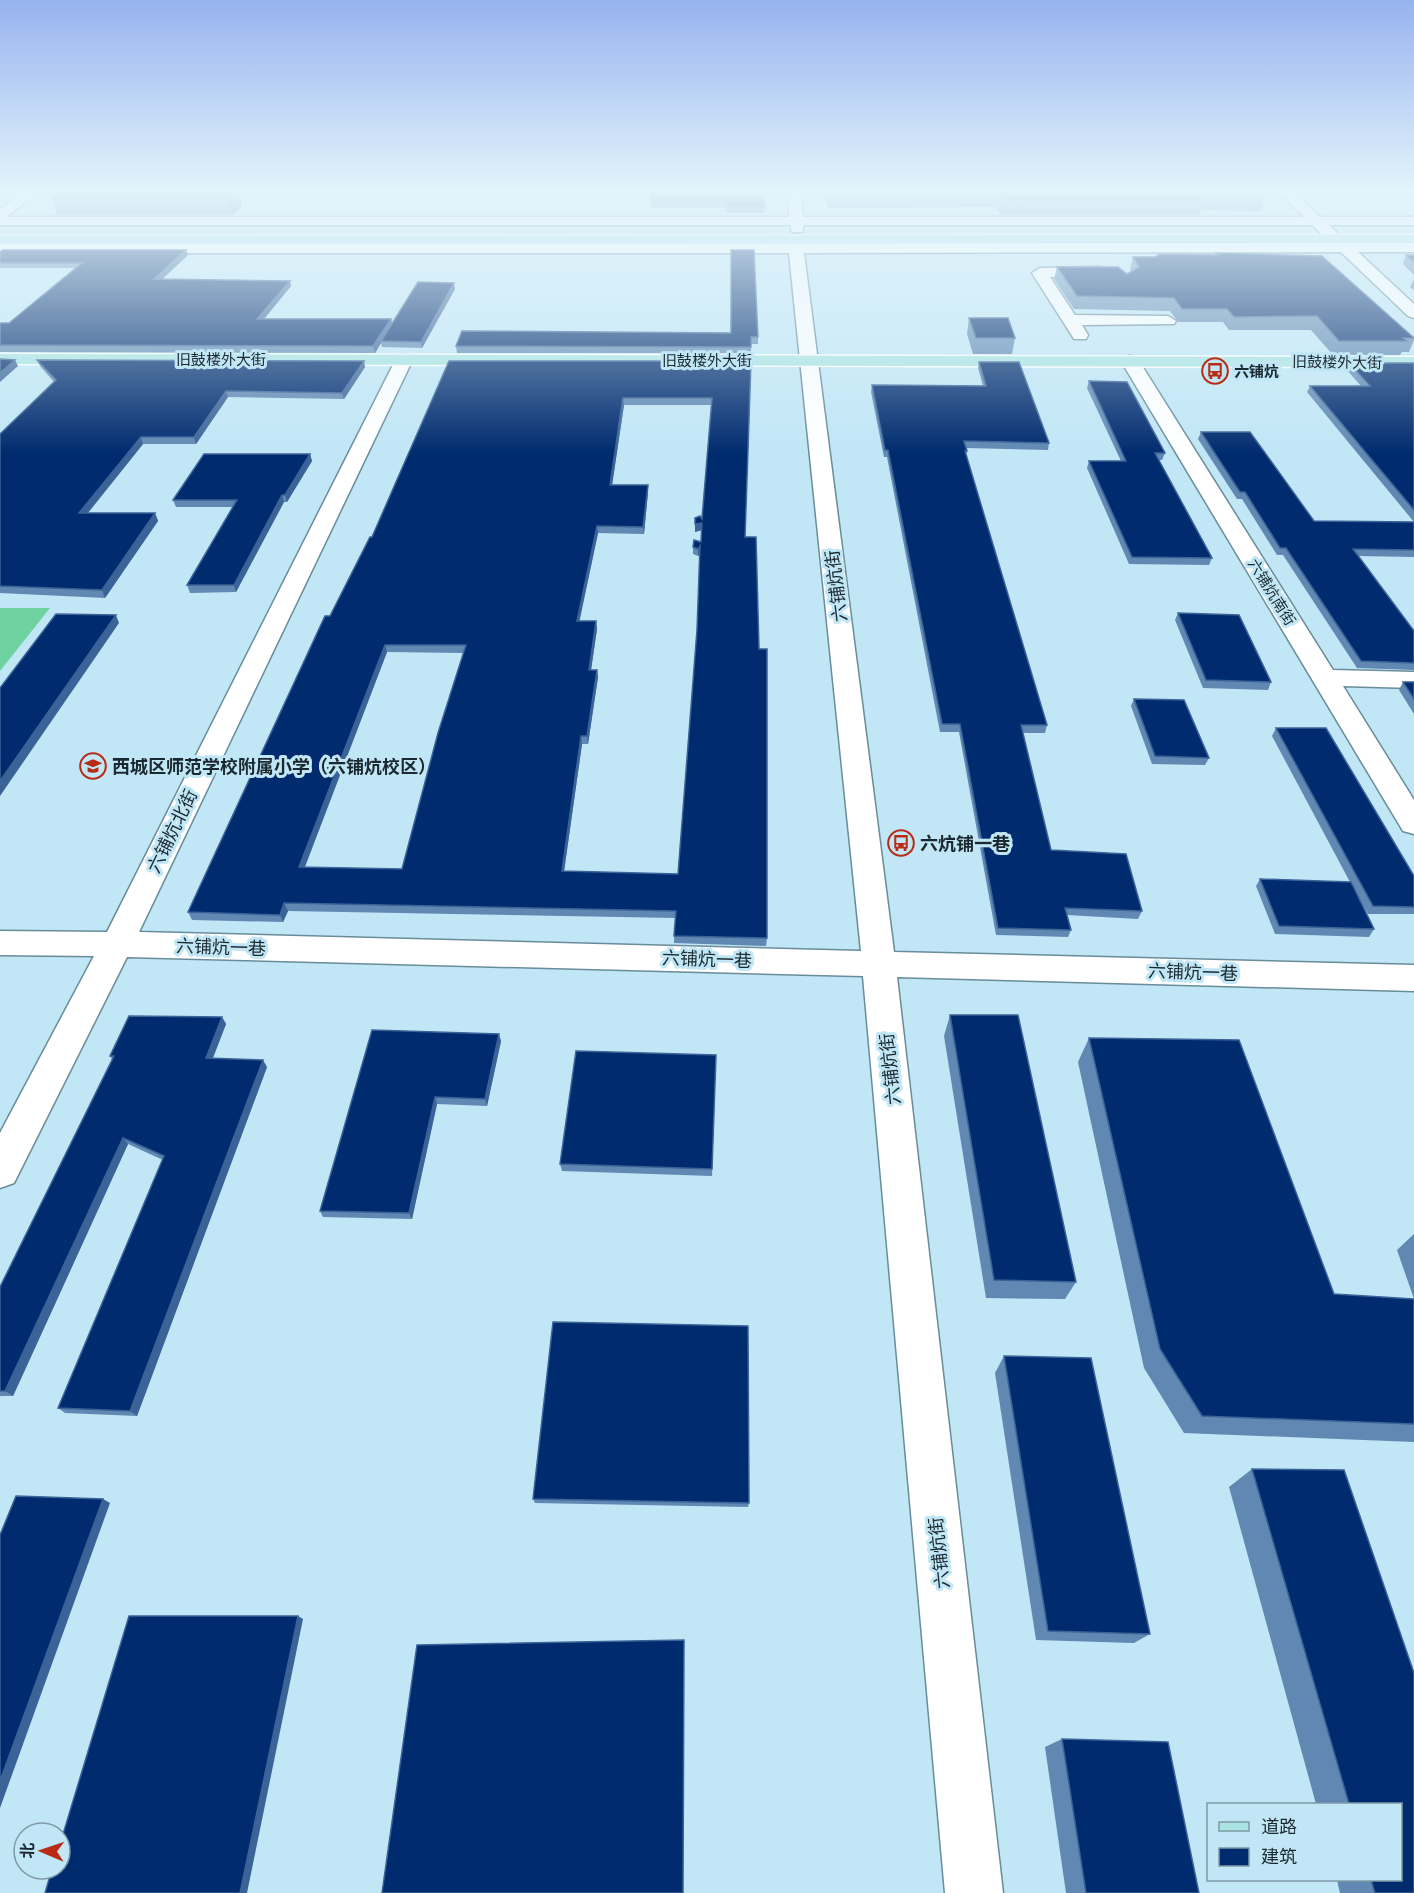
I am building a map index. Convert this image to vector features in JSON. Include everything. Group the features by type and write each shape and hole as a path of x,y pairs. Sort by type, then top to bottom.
{"main road":[{"name":"旧鼓楼外大街","path":"0,359 1414,362"}],"street":[{"name":"六铺炕街","path":"800,277 879,964 974,1893"},
{"path":"1043,277 1075,327 1168,321"},
{"path":"1376,277 1414,313"},
{"name":"六铺炕北街","path":"0,1172 117,944 404,359"},
{"name":"六铺炕南街","path":"1130,361 1414,824"},
{"path":"1325,678 1414,680"},
{"name":"六铺炕一巷","path":"0,943 117,944 1414,978"}],"green space":[{"path":"0,608 50,608 0,671"}],"building":[{"path":"65,277 290,281 257,319 391,319 373,346 0,345 0,323 9,323"},
{"path":"731,277 755,277 758,337 751,337 751,347 456,346 462,331 731,333"},
{"path":"1064,277 1346,277 1414,338 1403,338 1407,341 1339,341 1317,316 1234,317 1227,309 1182,309 1174,298 1077,296"},
{"path":"418,282 454,283 421,342 381,341"},
{"path":"969,318 1008,318 1015,338 976,338"},
{"path":"0,359 15,360 0,373"},
{"path":"37,360 364,361 342,393 226,391 194,437 141,437 79,513 155,513 102,590 0,586 0,434 56,380"},
{"path":"449,361 751,361 745,537 756,537 759,649 767,649 767,938 674,936 676,911 284,903 280,915 188,912 325,616 330,616 372,537","holes":["623,398 712,398 702,519 700,516 695,518 695,524 702,523 701,542 694,540 693,547 698,549 700,546 697,630 678,874 562,871 581,736 587,736 597,670 589,670 596,621 577,621 597,526 643,527 648,485 610,485","385,645 466,645 438,733 402,869 299,867"]},
{"path":"979,362 1019,362 1049,443 964,441 967,451 965,451 1047,725 1021,725 1051,850 1126,854 1142,911 1065,908 1071,930 998,928 960,724 942,724 888,450 885,450 872,385 986,386"},
{"path":"1349,363 1414,363 1414,510 1310,386 1370,386"},
{"path":"1089,381 1127,382 1165,453 1155,453 1212,558 1132,557 1089,461 1126,461"},
{"path":"1201,432 1250,432 1314,521 1414,522 1414,550 1353,549 1414,631 1414,663 1361,661 1286,548 1280,548 1245,492 1240,492"},
{"path":"204,454 310,454 285,495 282,495 234,585 187,585 237,500 173,500"},
{"path":"1178,613 1239,615 1271,682 1206,680"},
{"path":"56,614 116,615 0,781 0,688"},
{"path":"1403,682 1414,682 1414,699"},
{"path":"1134,699 1184,700 1209,758 1155,756"},
{"path":"1276,728 1326,728 1414,876 1414,907 1373,906"},
{"path":"1260,879 1351,882 1374,929 1279,926"},
{"path":"950,1015 1018,1015 1076,1282 994,1280"},
{"path":"129,1016 222,1017 206,1058 263,1060 130,1411 58,1408 164,1156 123,1138 5,1391 0,1391 0,1287 114,1056 110,1056"},
{"path":"372,1030 499,1034 485,1099 435,1097 409,1213 320,1211"},
{"path":"1089,1038 1239,1040 1334,1294 1414,1299 1414,1424 1202,1416 1160,1349"},
{"path":"576,1051 716,1055 712,1169 560,1164"},
{"path":"553,1322 748,1326 749,1503 533,1499"},
{"path":"1004,1356 1091,1358 1150,1634 1048,1631"},
{"path":"1252,1469 1344,1470 1414,1673 1414,1893 1375,1893 1371,1881 1402,1881 1402,1803 1349,1803"},
{"path":"16,1496 103,1499 0,1781 0,1535"},
{"path":"129,1616 298,1616 240,1893 45,1893 48,1881 72,1881 72,1821 67,1821"},
{"path":"684,1640 683,1893 382,1893 417,1645"},
{"path":"1062,1739 1168,1742 1199,1893 1086,1893"}],"place":[{"name":"六铺炕","path":"1215,371"},
{"name":"西城区师范学校附属小学（六铺炕校区）","path":"93,766"},
{"name":"六炕铺一巷","path":"901,843"}]}
